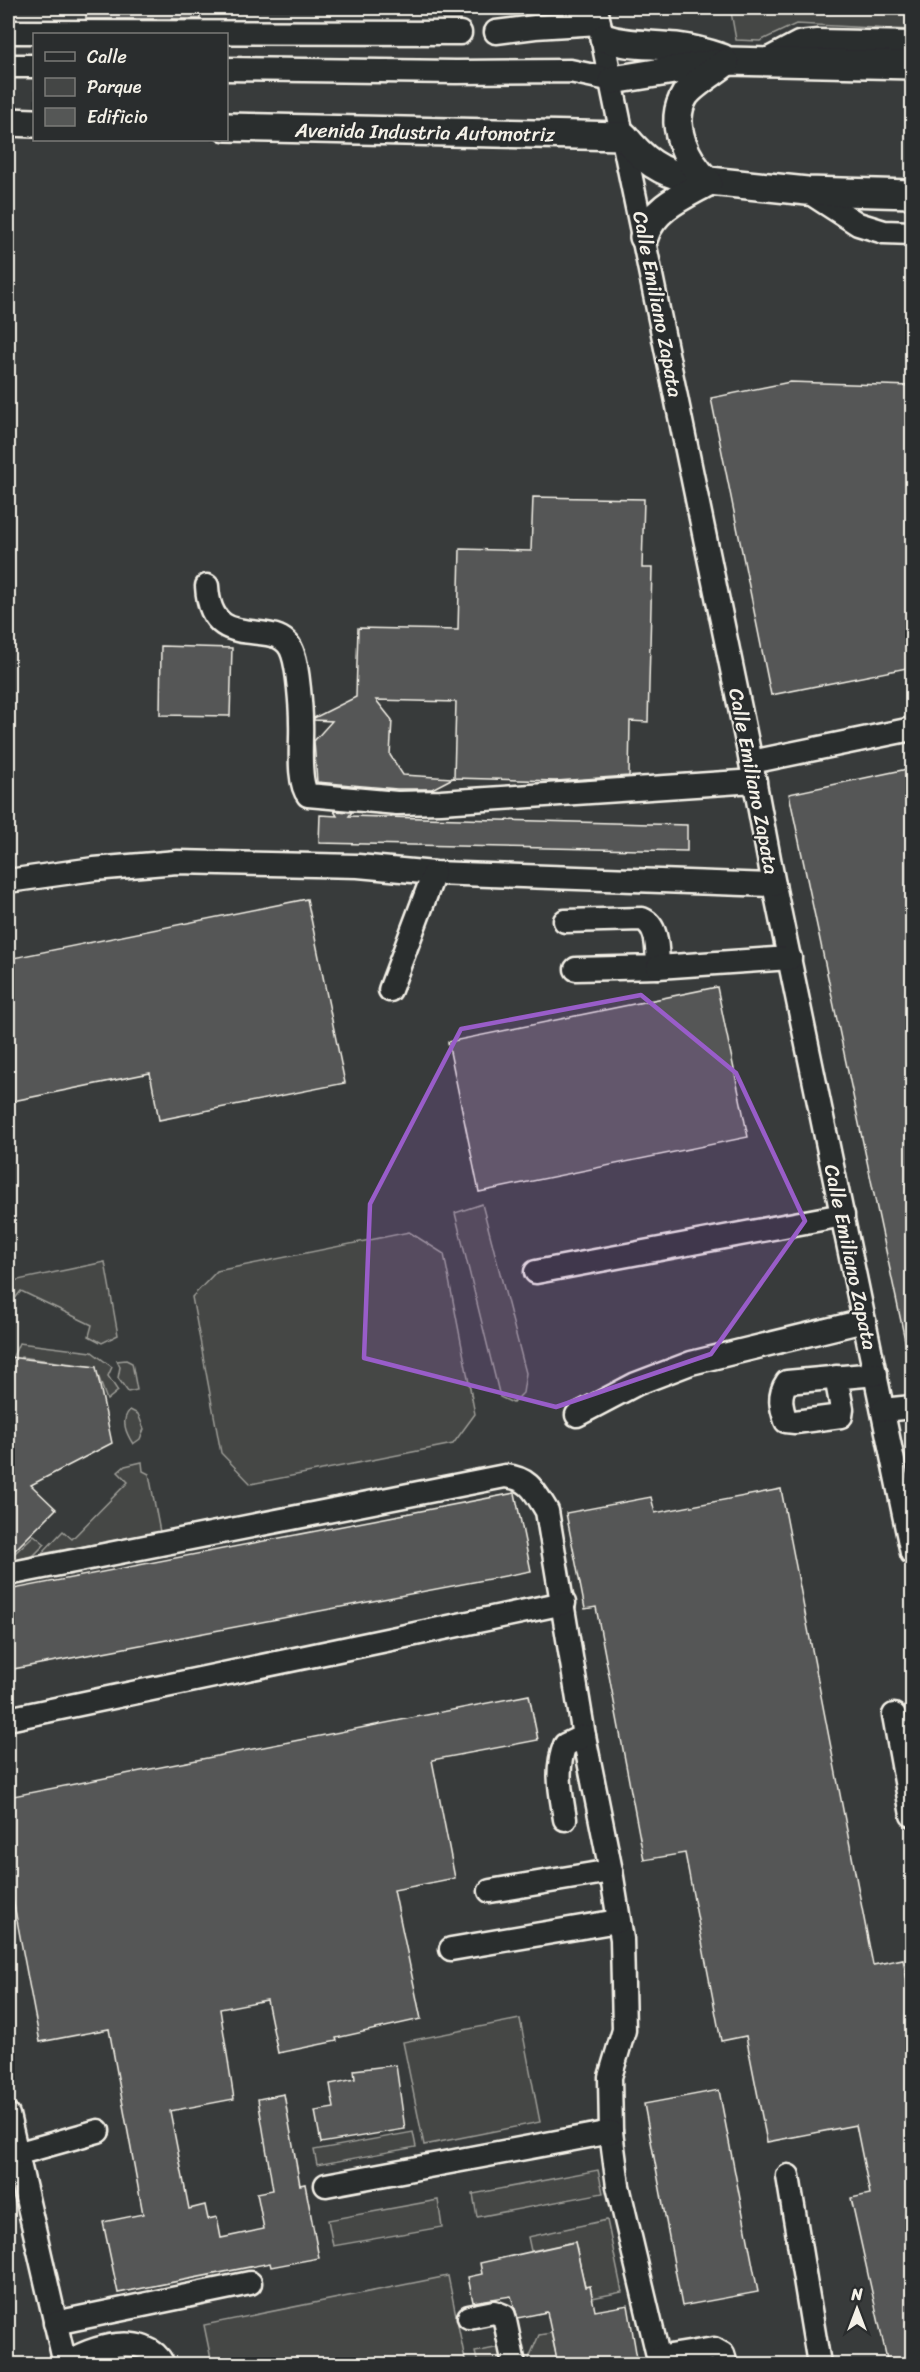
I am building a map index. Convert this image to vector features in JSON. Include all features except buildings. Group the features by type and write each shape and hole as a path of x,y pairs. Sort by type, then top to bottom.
{"main road":[{"path":"600,23 620,44 674,46 703,51 729,61"},
{"path":"708,182 689,161 683,146 679,119 681,106 686,94 729,61"},
{"path":"613,80 729,61 912,65"},
{"path":"8,122 33,123"},
{"name":"Avenida Industria Automotriz","path":"228,128 624,136"},
{"path":"624,136 640,156 673,175 708,182 807,191 912,194"},
{"path":"644,237 647,226 662,210 708,182"}],"street":[{"path":"496,32 600,23"},
{"name":"Calle Emiliano Zapata","path":"600,23 912,1554"},
{"path":"8,32 460,33"},
{"path":"763,62 799,43 818,41 912,43"},
{"path":"8,66 33,66"},
{"path":"228,69 570,71 613,80"},
{"path":"807,191 858,224 884,232 912,233"},
{"path":"207,586 207,601 212,616 226,628 270,635 287,643 293,654 301,720 302,785 308,795 397,803 441,802 753,771 912,729"},
{"path":"8,881 94,869 177,862 358,866 434,873 774,885"},
{"path":"390,990 434,873"},
{"path":"565,921 642,919 647,921 655,932 658,967"},
{"path":"576,969 658,967 790,958"},
{"path":"536,1272 843,1215"},
{"path":"577,1415 636,1384 691,1364 864,1321"},
{"path":"836,1377 876,1374"},
{"path":"883,1410 912,1407"},
{"path":"8,1574 511,1477 525,1481 533,1488 547,1511 564,1603 584,1736 622,1939 624,2030 610,2077 611,2132 618,2186 659,2361 714,2349 723,2354 726,2364"},
{"path":"8,1719 564,1603"},
{"path":"894,1715 911,1802"},
{"path":"565,1819 558,1772 559,1759 565,1745 584,1736"},
{"path":"490,1891 611,1871"},
{"path":"451,1949 618,1921"},
{"path":"8,2115 66,2364 77,2356 95,2350 132,2344 152,2351 163,2364"},
{"path":"16,2154 99,2131"},
{"path":"326,2185 611,2132"},
{"path":"788,2176 819,2364"},
{"path":"55,2323 250,2283"},
{"path":"469,2317 494,2312 504,2316 514,2364"}],"highlighted area":[{"path":"641,995 736,1073 805,1221 711,1354 556,1407 364,1358 370,1204 461,1029"}],"shaded area":[{"path":"8,8 912,8 912,2364 8,2364"}],"green space":[{"path":"740,8 912,8 912,30 796,24 760,41 736,40 731,12"},
{"path":"482,1204 526,1373 523,1393 513,1403 500,1397 455,1213"},
{"path":"409,1232 444,1254 475,1414 453,1444 251,1484 221,1453 192,1297 217,1271"},
{"path":"105,1262 118,1335 102,1343 89,1336 92,1325 21,1291 13,1301 8,1299 8,1282"},
{"path":"19,1343 92,1352 112,1367 108,1376 118,1391 107,1400 95,1367 21,1357 8,1386 8,1368"},
{"path":"126,1360 132,1363 137,1390 128,1392 118,1378 120,1367 117,1361"},
{"path":"130,1410 138,1414 144,1429 140,1439 133,1444 126,1431 125,1422"},
{"path":"142,1462 143,1471 149,1474 160,1532 41,1554 63,1531 72,1539 128,1482 118,1472 125,1466"},
{"path":"34,1535 45,1544 34,1555 8,1563 8,1554 15,1553"},
{"path":"520,2019 540,2122 424,2145 403,2042"},
{"path":"413,2132 416,2147 317,2165 314,2150"},
{"path":"598,2170 603,2193 477,2217 473,2194"},
{"path":"438,2200 442,2227 333,2246 328,2220"},
{"path":"607,2220 622,2292 592,2298 590,2286 585,2287 575,2242 531,2251 528,2237"},
{"path":"448,2276 466,2364 212,2364 204,2325"},
{"path":"551,2333 558,2364 531,2364 529,2358 539,2335"},
{"path":"510,2345 514,2364 478,2364 475,2352"}]}
